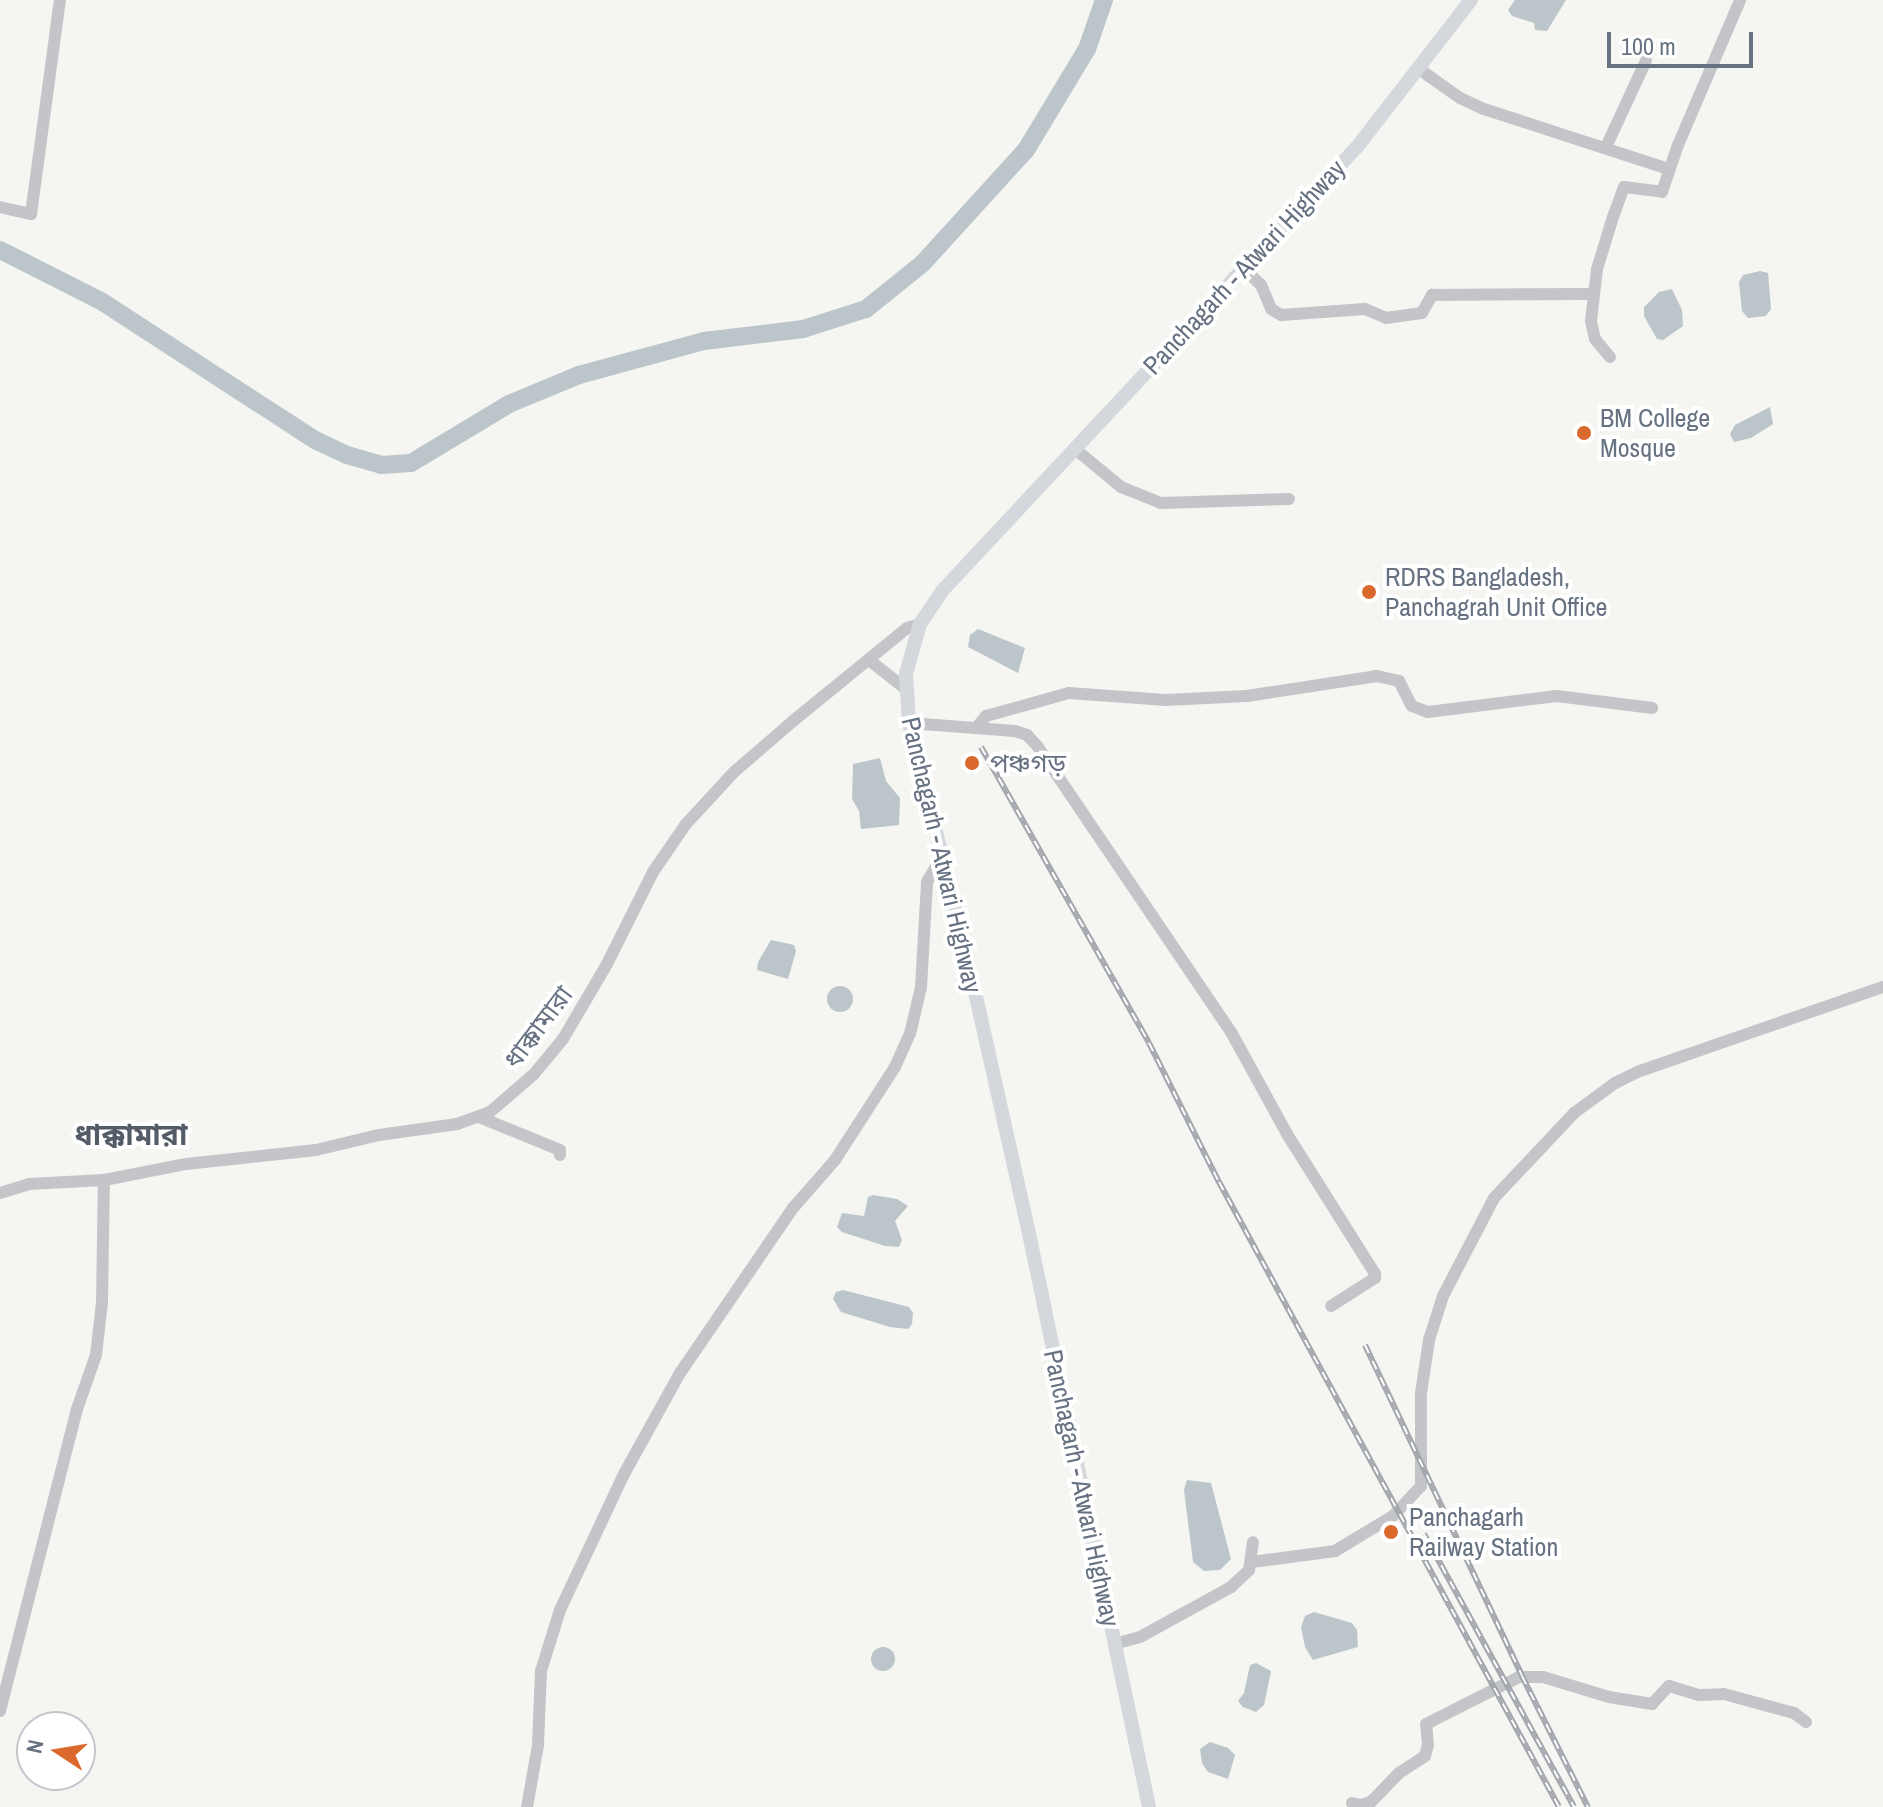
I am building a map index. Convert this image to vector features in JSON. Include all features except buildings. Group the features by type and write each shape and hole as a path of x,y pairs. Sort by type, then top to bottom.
{"main road":[{"name":"Panchagarh - Atwari Highway","path":"1149,1807 1028,1229 909,723 906,689 909,659 920,624 951,580 1357,147 1471,0"}],"street":[{"path":"0,207 31,214 60,0"},
{"path":"1610,357 1592,331 1593,294 1600,255 1624,187 1628,185 1658,194 1662,192 1740,0"},
{"path":"1606,147 1646,61"},
{"path":"1419,69 1471,104 1669,169"},
{"path":"1243,268 1261,285 1271,309 1281,315 1365,309 1380,318 1422,313 1432,295 1593,294"},
{"path":"1074,448 1121,487 1161,503 1289,499"},
{"name":"ধাক্কামারা","path":"0,1193 29,1184 104,1180 186,1164 316,1150 479,1117 516,1092 563,1039 607,964 653,872 686,824 734,772 907,628 920,624"},
{"path":"869,660 906,689"},
{"path":"976,728 986,716 1069,693 1166,700 1247,696 1377,676 1399,681 1412,706 1420,711 1557,696 1652,708"},
{"path":"909,723 1015,731 1031,739 1231,1032 1287,1134 1375,1274 1375,1278 1331,1306"},
{"path":"527,1807 538,1745 541,1671 560,1610 624,1474 680,1373 793,1208 825,1174 895,1067 918,1003 927,882 942,856"},
{"path":"1252,1562 1335,1551 1393,1516 1421,1486 1421,1393 1429,1340 1443,1296 1494,1198 1574,1113 1615,1083 1640,1071 1883,987"},
{"path":"479,1117 560,1150 560,1155"},
{"path":"0,1711 77,1409 96,1355 102,1302 104,1180"},
{"path":"1114,1644 1140,1637 1231,1587 1243,1577 1252,1562 1253,1542"},
{"path":"1352,1803 1361,1805 1371,1802 1399,1773 1425,1756 1428,1745 1426,1724 1522,1676 1543,1677 1609,1697 1652,1704 1669,1686 1699,1695 1724,1694 1794,1713 1806,1722"}],"shaded area":[{"path":"1515,0 1566,0 1547,31 1535,30 1534,23 1512,16 1508,10"},
{"path":"1760,271 1768,273 1771,309 1766,316 1748,318 1742,311 1739,282 1743,275"},
{"path":"1672,289 1682,310 1683,326 1663,340 1657,339 1644,316 1644,307 1659,292"},
{"path":"1770,407 1773,424 1751,438 1734,442 1730,434 1735,425"},
{"path":"978,629 1025,648 1018,673 968,647 970,635"},
{"path":"880,758 886,781 900,798 899,825 861,829 859,811 852,799 853,764"},
{"path":"771,940 794,945 796,951 788,979 757,970 758,962"},
{"path":"840,986 849,990 853,999 849,1008 840,1012 831,1008 827,999 831,990"},
{"path":"868,1197 897,1199 908,1206 895,1221 902,1240 899,1247 885,1246 842,1232 837,1227 842,1213 864,1216"},
{"path":"843,1290 909,1307 913,1313 912,1324 908,1329 890,1327 841,1312 833,1299 836,1292"},
{"path":"1187,1480 1211,1483 1231,1559 1220,1570 1204,1571 1193,1562 1184,1490"},
{"path":"1314,1612 1352,1623 1357,1630 1358,1647 1313,1660 1305,1647 1301,1627 1305,1616"},
{"path":"883,1647 894,1654 895,1659 888,1670 883,1671 872,1664 871,1659 878,1648"},
{"path":"1256,1663 1271,1671 1264,1705 1256,1712 1243,1707 1238,1701 1244,1693 1250,1665"},
{"path":"1210,1742 1228,1748 1235,1755 1228,1779 1208,1772 1202,1763 1200,1749"}],"waterway":[{"path":"0,250 101,301 315,440 347,455 381,465 411,463 509,404 579,375 704,341 803,329 866,309 923,263 1026,150 1087,49 1104,0"}],"railway":[{"path":"981,747 1149,1043 1219,1182 1559,1807"},
{"path":"1365,1345 1522,1676 1588,1807"},
{"path":"1424,1534 1574,1807"}],"place":[{"name":"BM College Mosque","path":"1584,433"},
{"name":"RDRS Bangladesh, Panchagrah Unit Office","path":"1369,592"},
{"name":"পঞ্চগড়","path":"972,763"},
{"name":"Panchagarh Railway Station","path":"1391,1532"}],"district":[{"name":"ধাক্কামারা","path":"131,1134"}]}
